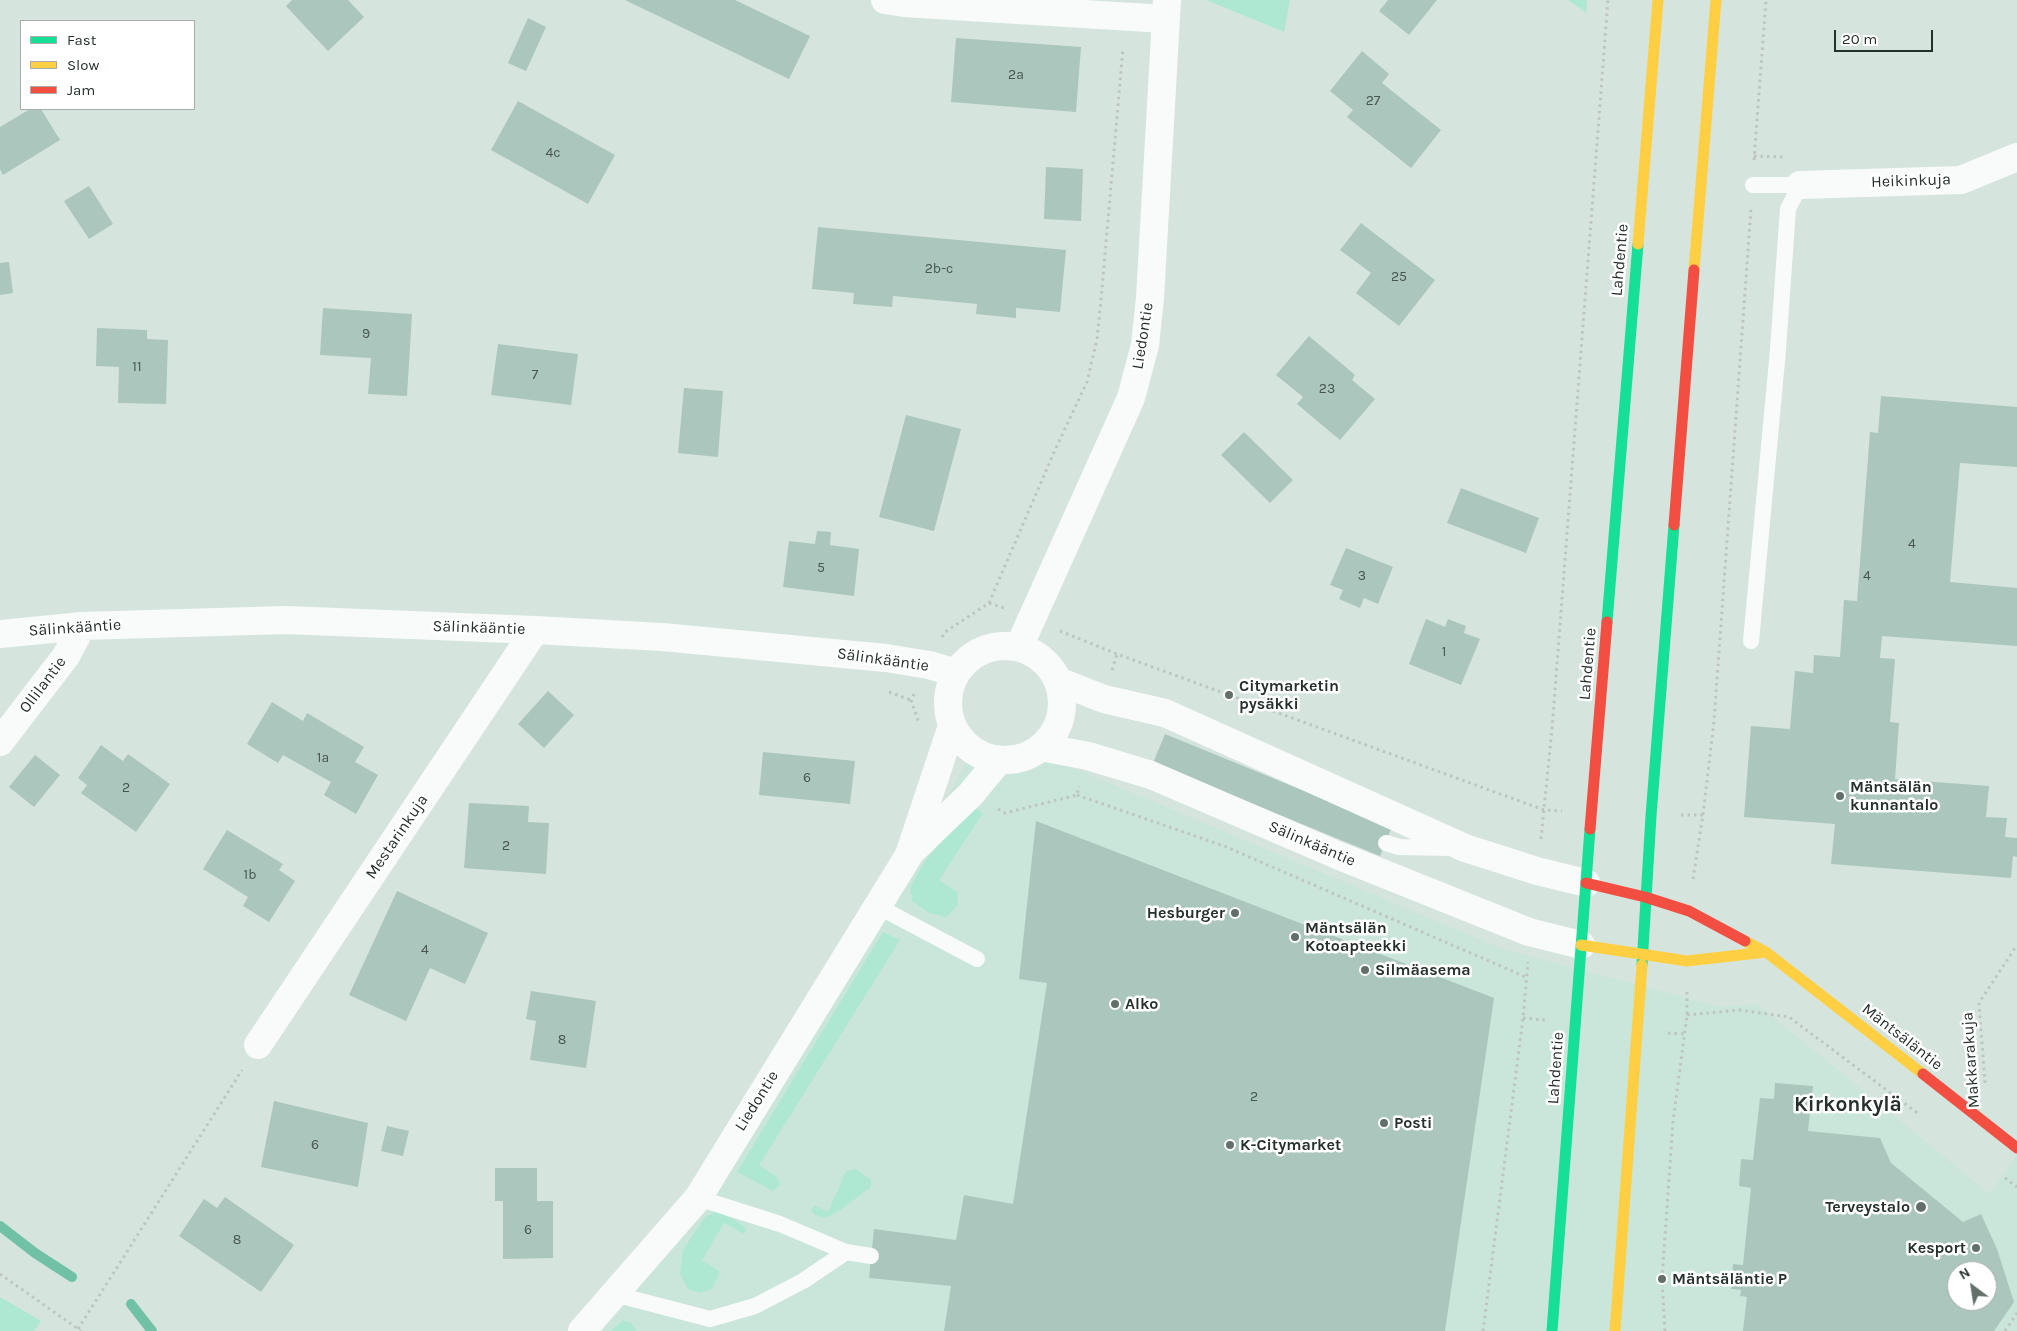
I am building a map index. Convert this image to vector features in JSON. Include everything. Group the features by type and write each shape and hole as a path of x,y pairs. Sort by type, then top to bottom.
{"main road":[{"name":"Lahdentie","path":"1552,1331 1581,945 1658,0"},
{"path":"1615,1331 1651,816 1716,0"},
{"name":"Mäntsäläntie","path":"1586,883 1645,897 1689,911 1766,952 2017,1148"},
{"path":"1581,945 1686,961 1766,952"}],"street":[{"path":"886,0 904,3 1125,17 1166,9"},
{"name":"Liedontie","path":"1019,648 1131,398 1145,345 1150,298 1166,9"},
{"name":"Heikinkuja","path":"1800,185 1961,180 2017,157"},
{"name":"Sälinkääntie","path":"0,634 82,626 286,620 535,630 662,637 886,658 930,665 956,673"},
{"name":"Ollilantie","path":"0,742 66,656 82,626"},
{"name":"Mestarinkuja","path":"258,1045 535,630"},
{"path":"991,647 1019,648 1036,655 1049,666 1058,682 1062,699 1060,717 1053,734 1042,747 1014,760 999,760 971,750 960,739 952,726 948,708 949,690 956,673 965,661 977,653 991,647"},
{"path":"1058,682 1104,699 1165,713 1465,848 1537,871 1586,883"},
{"name":"Liedontie","path":"909,855 952,726"},
{"name":"Sälinkääntie","path":"1042,747 1088,756 1151,775 1337,855 1529,932 1581,945"},
{"name":"Liedontie","path":"582,1331 698,1198 909,855 971,794 999,760"}],"lane":[{"path":"1751,641 1778,350 1788,208 1800,185 1753,185"},
{"path":"1386,843 1399,847 1465,848"},
{"path":"877,906 977,960"},
{"path":"698,1198 780,1224 846,1252 871,1256"},
{"path":"614,1294 710,1319 755,1306 803,1281 846,1252"}],"path":[{"path":"1537,871 1552,729 1608,0"},
{"path":"1689,911 1714,721 1766,0"},
{"path":"920,730 919,720 911,700 945,632 989,602 1055,450 1087,382 1097,339 1125,17"},
{"path":"989,602 1117,654 1544,810 1592,812"},
{"path":"1077,795 1224,846 1528,978"},
{"path":"1651,816 1703,815"},
{"path":"1483,1331 1528,978 1529,932"},
{"name":"Makkarakuja","path":"1988,1124 1979,1003 2017,945"},
{"path":"1665,1331 1662,1279 1672,1132 1687,1015 1686,961"},
{"path":"1687,1015 1739,1010 1789,1017 1922,1116"},
{"path":"0,1274 79,1330 258,1045"},
{"path":"2001,1175 2017,1187"},
{"path":"2005,1331 2017,1313"}],"shaded area":[{"path":"1045,756 1503,949 1721,1007 1757,1004 1990,1194 2017,1154 2017,1331 585,1331 698,1174 909,865 967,761 1014,768"}],"green space":[{"path":"1206,0 1290,0 1284,32"},
{"path":"1568,0 1587,0 1586,13"},
{"path":"972,807 983,813 939,880 958,893 957,906 946,917 929,913 912,901 910,887 922,866 945,836"},
{"path":"883,932 900,940 759,1165 777,1177 780,1185 773,1191 737,1172"},
{"path":"856,1169 871,1180 871,1187 840,1210 825,1218 815,1215 811,1210 815,1205 828,1212 846,1171"},
{"path":"716,1212 735,1220 747,1229 744,1234 724,1223 702,1260 720,1272 712,1289 701,1293 688,1289 680,1274 683,1250 705,1217"},
{"path":"0,1297 41,1321 34,1331 0,1331"},
{"path":"623,1320 631,1323 637,1331 611,1331"}],"building":[{"path":"292,0 348,0 364,17 328,51 286,6"},
{"path":"625,0 735,0 810,36 789,79"},
{"path":"1388,0 1437,0 1409,35 1379,11"},
{"path":"528,18 546,27 526,71 508,63"},
{"path":"956,38 1081,47 1076,112 951,102"},
{"path":"1362,51 1389,74 1382,83 1441,130 1411,168 1347,117 1353,110 1330,91"},
{"path":"518,101 615,155 588,204 491,150"},
{"path":"28,110 42,110 60,140 3,175 0,169 0,127"},
{"path":"1046,167 1083,169 1081,221 1044,219"},
{"path":"89,186 113,224 89,239 64,201"},
{"path":"1361,223 1435,280 1399,326 1356,293 1371,273 1340,250"},
{"path":"818,227 1066,250 1060,312 1016,308 1016,318 976,314 977,304 893,296 892,307 853,304 854,293 812,289"},
{"path":"9,262 13,293 0,295 0,263"},
{"path":"323,308 412,314 407,396 368,394 371,358 320,355"},
{"path":"97,328 147,330 147,339 168,340 166,404 118,403 119,367 96,366"},
{"path":"1309,336 1355,375 1352,380 1375,399 1340,440 1297,404 1303,397 1276,375"},
{"path":"498,344 578,354 571,405 491,395"},
{"path":"684,388 723,391 718,457 678,453"},
{"path":"1881,396 2017,407 2017,467 1960,463 1950,582 2017,588 2017,646 1882,636 1880,658 1895,659 1890,722 1899,723 1895,779 1989,786 1986,817 2007,818 2005,837 2017,838 2017,857 2013,856 2011,878 1831,864 1835,824 1744,817 1751,726 1790,729 1795,671 1813,673 1814,655 1840,657 1844,600 1857,601 1870,432 1878,433"},
{"path":"906,415 961,429 934,531 879,517"},
{"path":"1244,432 1293,480 1270,503 1221,455"},
{"path":"1461,488 1539,518 1526,553 1447,523"},
{"path":"817,531 831,532 830,545 859,549 854,596 783,587 789,541 815,544"},
{"path":"1346,548 1393,567 1378,604 1364,598 1360,608 1339,599 1343,590 1330,585"},
{"path":"1426,619 1445,627 1448,619 1466,626 1464,633 1480,639 1461,685 1409,664"},
{"path":"548,691 574,715 544,748 518,724"},
{"path":"272,702 303,721 307,713 364,747 355,762 378,775 356,814 324,795 331,782 283,755 278,763 247,744"},
{"path":"1165,734 1392,827 1380,856 1153,763"},
{"path":"101,745 123,761 128,754 170,784 136,832 81,793 87,785 78,778"},
{"path":"763,752 855,761 850,804 759,795"},
{"path":"35,755 60,775 34,807 9,787"},
{"path":"469,803 529,806 528,822 549,823 546,874 464,868"},
{"path":"1036,821 1494,998 1445,1331 944,1331 951,1286 869,1278 874,1229 956,1240 964,1195 1013,1204 1047,983 1019,979"},
{"path":"227,830 283,864 279,870 295,881 269,922 243,906 248,897 203,869"},
{"path":"397,891 488,933 465,984 430,968 406,1021 349,995"},
{"path":"531,991 596,1001 586,1068 530,1060 536,1021 526,1019"},
{"path":"1775,1083 1813,1086 1808,1131 1880,1138 1891,1163 1963,1222 1981,1214 1997,1249 2014,1302 1994,1331 1743,1331 1747,1297 1740,1296 1741,1290 1731,1289 1733,1264 1743,1265 1751,1188 1739,1186 1741,1159 1753,1160 1760,1098 1774,1099"},
{"path":"274,1101 368,1123 358,1187 261,1167"},
{"path":"387,1126 409,1131 403,1156 381,1151"},
{"path":"495,1168 537,1168 537,1201 553,1201 553,1258 503,1259 503,1201 495,1201"},
{"path":"225,1197 294,1245 261,1292 179,1236 204,1199 217,1208"}],"waterway":[{"path":"0,1226 35,1253 72,1277"},
{"path":"131,1304 152,1331"}],"traffic: fast":[{"path":"1607,622 1638,244"},
{"path":"1642,965 1651,816 1674,525"},
{"path":"1552,1331 1590,829"}],"traffic: slow":[{"path":"1638,244 1658,0"},
{"path":"1694,270 1716,0"},
{"path":"1745,941 1766,952 1923,1074"},
{"path":"1581,945 1687,961 1766,952"},
{"path":"1615,1331 1642,965"}],"traffic: jam":[{"path":"1674,525 1694,270"},
{"path":"1590,829 1607,622"},
{"path":"1586,883 1645,897 1689,911 1745,941"},
{"path":"1923,1074 2017,1148"}],"place":[{"name":"Citymarketin pysäkki","path":"1229,695"},
{"name":"Mäntsälän kunnantalo","path":"1840,796"},
{"name":"Hesburger","path":"1235,913"},
{"name":"Mäntsälän Kotoapteekki","path":"1295,937"},
{"name":"Silmäasema","path":"1365,970"},
{"name":"Alko","path":"1115,1004"},
{"name":"Posti","path":"1384,1123"},
{"name":"K-Citymarket","path":"1230,1145"},
{"name":"Terveystalo","path":"1921,1207"},
{"name":"Kesport","path":"1976,1248"},
{"name":"Mäntsäläntie P","path":"1662,1279"}],"district":[{"name":"Kirkonkylä","path":"1848,1105"}]}
